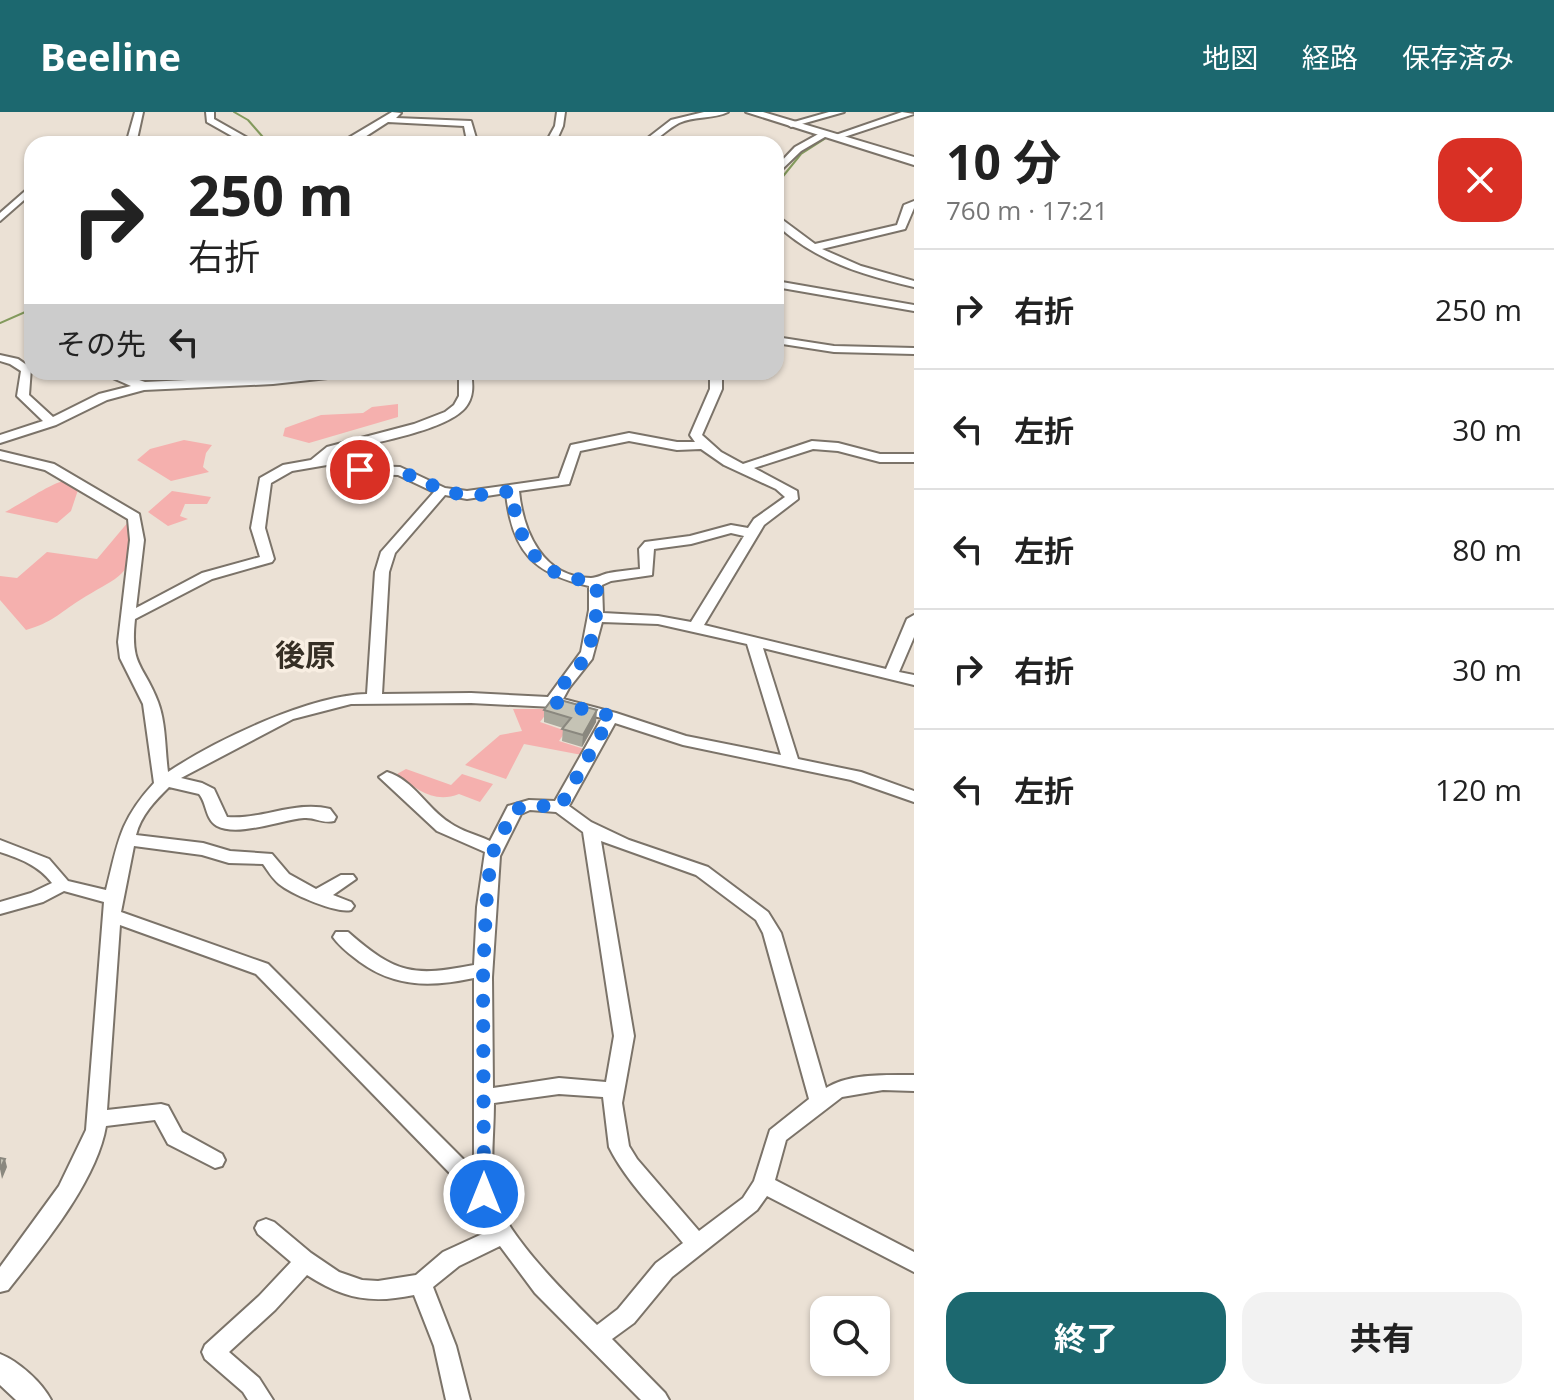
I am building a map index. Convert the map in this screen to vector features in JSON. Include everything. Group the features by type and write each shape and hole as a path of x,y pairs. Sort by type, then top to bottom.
{"main road":[{"path":"751,112 914,161"},
{"path":"0,1367 36,1400"}],"street":[{"path":"133,136 139,112"},
{"path":"210,112 210,120 239,136"},
{"path":"554,136 561,112"},
{"path":"654,136 671,122 686,115 724,112"},
{"path":"791,124 840,112"},
{"path":"784,164 798,149 911,112"},
{"path":"359,136 394,116 468,123 471,136"},
{"path":"0,218 24,196"},
{"path":"812,248 901,227 907,207 914,204"},
{"path":"784,225 812,248 871,274 914,284"},
{"path":"784,285 914,308"},
{"path":"784,341 834,349 914,350"},
{"path":"0,358 24,366"},
{"path":"25,380 23,396 52,422"},
{"path":"127,380 143,386"},
{"path":"0,439 52,422 103,397 143,386 255,380"},
{"path":"317,461 331,450 446,418 463,401 468,388 466,380"},
{"path":"695,627 752,533 769,512 791,499 792,494 703,445 696,435 716,389 716,380"},
{"path":"129,616 155,607 208,576 254,566 267,559 258,528 265,481 288,468 317,461 348,465 360,470 400,471 442,491 467,495 512,491 564,481 575,448 629,437 677,446 703,445"},
{"path":"742,468 812,445 838,447 880,458 914,458"},
{"path":"0,455 49,467 134,517 137,540 125,642 127,658 151,704 164,783"},
{"path":"374,698 382,572 388,552 442,491"},
{"path":"512,491 517,526 545,566 557,573 595,583 608,577 647,572 646,549 650,545 691,540 731,529 752,533"},
{"path":"554,702 556,694 585,659 591,643 599,593 595,583"},
{"path":"594,617 658,620 695,627 914,680"},
{"path":"891,674 914,619"},
{"path":"753,640 791,762"},
{"path":"0,1283 63,1204 86,1159 98,1119 112,906 125,839 135,815 164,783 200,760 288,716 334,701 374,698 554,702 611,716 683,740 855,776 914,797"},
{"path":"560,807 611,716"},
{"path":"387,777 401,786 443,827 494,849"},
{"path":"164,783 205,790 210,795 213,814 223,822 243,822 304,812 324,813 328,817"},
{"path":"484,1194 483,970 494,849 514,810 529,805 560,807 591,829 623,844 702,871 762,916 772,933 820,1102"},
{"path":"591,829 624,1036 613,1090 619,1147 630,1165 697,1244"},
{"path":"125,839 203,849 229,857 266,858 284,881 345,906"},
{"path":"0,846 40,860 53,868 62,885 262,969 484,1194 504,1234 543,1286 657,1400"},
{"path":"319,895 347,879"},
{"path":"0,908 37,898 62,885"},
{"path":"342,937 370,963 399,975 432,980 483,970"},
{"path":"596,1338 626,1316 664,1270 750,1204 764,1184 777,1136 837,1090 883,1082 914,1083"},
{"path":"483,1097 559,1086 613,1090"},
{"path":"98,1119 161,1112 175,1138 215,1160"},
{"path":"764,1184 914,1263"},
{"path":"266,1228 305,1262 358,1289 379,1291 421,1284 451,1259 504,1234"},
{"path":"261,1400 251,1385 213,1352 267,1303 305,1262"},
{"path":"421,1284 445,1346 458,1400"}],"shaded area":[{"path":"398,404 398,417 309,443 283,436 285,428 321,415 363,413 372,407"},
{"path":"184,440 212,445 206,453 203,467 209,472 171,481 137,460 150,449"},
{"path":"64,481 78,490 71,511 57,523 5,512 44,489"},
{"path":"172,491 211,497 207,504 185,504 180,516 188,519 168,526 148,512"},
{"path":"129,521 131,553 123,572 55,617 26,630 0,600 0,576 17,578 47,552 97,559"},
{"path":"513,709 550,709 540,722 566,731 559,741 584,749 582,755 524,744 506,779 465,765 500,735 522,731"},
{"path":"406,769 451,785 462,774 493,784 480,802 459,794 433,796 418,790 397,774"}],"building":[{"path":"553,698 597,710 583,735 562,729 571,718 544,710"}],"waterway":[{"path":"234,112 248,120 262,136"},
{"path":"835,135 871,123"},
{"path":"784,175 801,154 826,138"},
{"path":"0,323 24,312"}],"district":[{"name":"後原","path":"305,654"}],"route":[{"path":"360,470 400,471 450,493 480,495 512,491 517,526 545,566 557,573 595,583 599,593 591,643 585,659 556,694 554,702 611,716 560,807 529,805 514,810 491,856 483,977 484,1194"}]}
